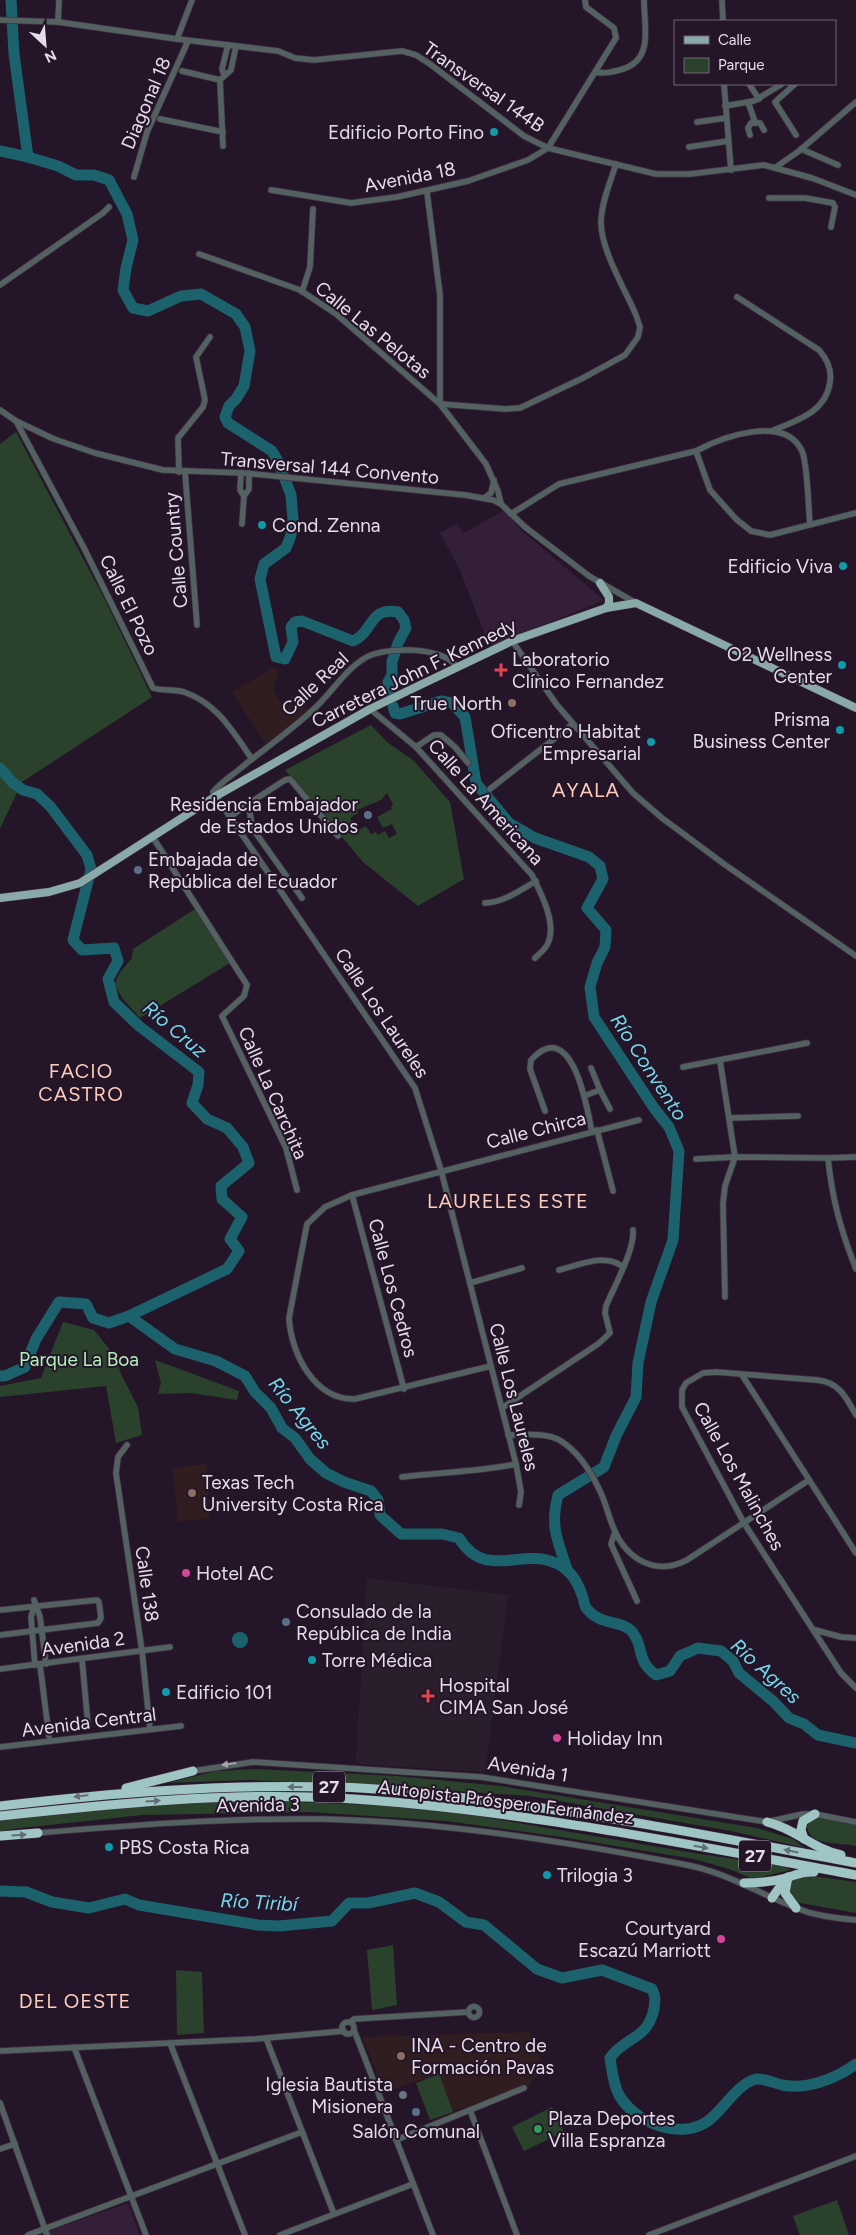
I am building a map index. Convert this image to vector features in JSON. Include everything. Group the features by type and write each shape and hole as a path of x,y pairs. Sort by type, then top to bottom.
{"highway":[{"path":"105,1793 193,1771"},
{"name":"Autopista Próspero Fernández","path":"0,1806 105,1793 258,1786 335,1787 438,1794 595,1814 856,1863"},
{"name":"Autopista Próspero Fernández","path":"0,1816 163,1800 335,1798 437,1805 594,1827 856,1876"},
{"path":"804,1839 800,1830 803,1821 815,1814"},
{"path":"767,1822 787,1828 821,1850 856,1858"},
{"path":"0,1836 38,1833"},
{"path":"744,1883 759,1883 788,1877 804,1871 856,1876"},
{"path":"772,1898 788,1877"},
{"path":"788,1877 784,1893 796,1908"}],"main road":[{"path":"600,583 609,597 609,604 606,608"},
{"path":"636,603 856,708"},
{"name":"Carretera John F. Kennedy","path":"0,898 49,892 93,876 216,796 370,709 512,641 606,608 636,603"}],"street":[{"path":"58,22 59,0"},
{"name":"Diagonal 18","path":"177,39 192,0"},
{"path":"548,148 616,38 616,30 586,7 585,0"},
{"path":"595,72 605,74 625,68 636,63 642,56 644,46 644,0"},
{"path":"722,0 723,20"},
{"name":"Transversal 144B","path":"0,20 26,19 58,22 188,41 278,51 295,58 314,60 402,51 416,55 430,64 480,98 524,136 548,148 656,174 690,174 764,165 776,167 856,195"},
{"name":"Diagonal 18","path":"134,177 147,132 188,41"},
{"path":"223,146 222,69 228,45"},
{"path":"222,78 231,70 236,46"},
{"path":"182,71 222,78"},
{"path":"724,85 731,170"},
{"path":"750,85 759,98"},
{"path":"725,106 759,98 780,85"},
{"path":"794,85 775,102 796,135"},
{"path":"748,102 755,122"},
{"path":"776,167 801,149 856,102"},
{"path":"697,122 726,118"},
{"path":"160,119 223,132"},
{"path":"750,135 749,125 755,122 760,123 764,130"},
{"path":"689,147 728,141"},
{"name":"Avenida 18","path":"272,190 350,203 427,192 522,162 548,148"},
{"path":"801,149 838,165"},
{"path":"427,192 440,295 440,404 520,408 583,378 625,355 633,347 638,337 640,327 607,249 601,222 603,203 616,164"},
{"path":"769,198 805,198 833,203 835,207 831,227"},
{"path":"0,285 103,213 108,206"},
{"path":"302,292 310,267 313,209"},
{"name":"Calle Las Pelotas","path":"199,254 302,292 336,314 440,404 479,453 494,480 500,504"},
{"path":"511,514 559,484 696,451 743,434 774,430 803,418 819,407 829,390 830,371 823,355 819,350 737,297"},
{"name":"Calle Country","path":"197,625 178,438 203,407 205,400 196,357 210,337"},
{"name":"Transversal 144 Convento","path":"0,410 16,421 54,440 95,453 163,470 249,473 484,498 500,504 540,539 600,583 636,603"},
{"name":"Calle El Pozo","path":"16,421 84,548 153,688 180,691 196,696 210,704 219,713 252,759"},
{"path":"774,430 793,440 802,451 810,524"},
{"path":"696,451 710,490 736,519 750,531 770,535 856,513"},
{"path":"241,473 240,490 244,496"},
{"path":"242,524 244,496 249,489 249,473"},
{"path":"484,498 491,493 494,480"},
{"path":"512,641 534,675 573,724 633,793 662,818 724,864 856,956"},
{"name":"Calle Real","path":"216,796 214,790 316,708 363,659 371,655 431,651 453,661 457,667"},
{"name":"Calle La Americana","path":"370,709 416,747 532,875 548,917 551,936 548,946 535,958"},
{"path":"490,789 573,724"},
{"path":"416,747 434,736 441,735 455,747 468,763"},
{"path":"230,817 285,780 290,779 338,836"},
{"name":"Calle Los Laureles","path":"216,796 415,1088 441,1170 516,1464 521,1492 519,1505"},
{"path":"248,804 253,829 302,898"},
{"name":"Calle La Carchita","path":"152,836 247,985 244,996 222,1016 286,1148 297,1190"},
{"path":"485,903 496,903 536,882"},
{"path":"684,1067 807,1043"},
{"path":"546,1111 530,1069 531,1060 545,1050 555,1049 564,1053 571,1060 613,1191"},
{"path":"720,1061 731,1118 735,1157 725,1186 723,1204 725,1297"},
{"path":"591,1068 610,1109"},
{"path":"584,1096 600,1090"},
{"path":"731,1118 798,1116"},
{"name":"Calle Chirca","path":"491,1366 404,1389 355,1399 337,1396 324,1389 308,1373 298,1356 292,1340 290,1318 306,1228 322,1209 352,1196 441,1170 639,1120"},
{"path":"696,1159 735,1157 856,1157"},
{"path":"828,1158 832,1198 843,1236 856,1269"},
{"name":"Calle Los Cedros","path":"352,1196 404,1389"},
{"path":"502,1408 584,1354 610,1333 606,1318 606,1306 633,1244 633,1230"},
{"path":"559,1270 598,1260 608,1260 622,1266"},
{"path":"470,1283 522,1268"},
{"name":"Calle Los Malinches","path":"856,1415 842,1391 828,1382 703,1373 686,1383 681,1399 682,1407 744,1523 815,1630 841,1673 856,1688"},
{"path":"742,1375 856,1553"},
{"path":"508,1435 536,1436 558,1440 574,1452 594,1479 616,1532 627,1550 635,1558 646,1564 661,1567 676,1565 687,1560 809,1480"},
{"name":"Calle 138","path":"127,1446 118,1457 116,1473 142,1651 150,1729"},
{"path":"402,1478 438,1472 482,1471 516,1464"},
{"path":"616,1532 611,1544 637,1601"},
{"path":"0,1610 34,1603 97,1600 99,1602 101,1618 98,1623 0,1635"},
{"path":"34,1603 40,1617 40,1665"},
{"path":"34,1603 31,1616 31,1631 40,1665 49,1736"},
{"path":"815,1630 841,1637 856,1638"},
{"name":"Avenida 2","path":"0,1669 170,1647"},
{"path":"82,1659 88,1724"},
{"name":"Avenida Central","path":"0,1747 181,1726"},
{"name":"Avenida 1","path":"193,1771 253,1762 481,1777 767,1822 803,1814 815,1814 856,1822"},
{"name":"Avenida 3","path":"38,1833 129,1824 272,1820 323,1820 489,1832 683,1864 723,1874 796,1908 828,1916 856,1920"},
{"path":"344,2031 344,2024 354,2019 468,2012"},
{"path":"351,2022 354,2025 354,2030 433,2235"},
{"path":"0,2051 266,2038 344,2031 349,2034 354,2030"},
{"path":"266,2038 334,2214"},
{"path":"170,2043 245,2235"},
{"path":"74,2047 146,2235"},
{"path":"396,2140 524,2088"},
{"path":"0,2103 45,2232"},
{"path":"470,2110 517,2235"},
{"path":"28,2235 45,2232 302,2132"},
{"path":"0,2149 15,2144"},
{"path":"649,2235 856,2156"},
{"path":"280,2235 413,2184"}],"shaded area":[{"path":"504,510 521,530 604,600 490,647 459,568 440,533 457,524 464,533"},
{"path":"274,667 279,671 273,691 281,703 296,693 308,712 266,744 232,692"},
{"name":"Texas Tech University Costa Rica","path":"206,1464 210,1518 178,1522 173,1468"},
{"name":"Hospital CIMA San José","path":"367,1578 508,1595 485,1772 360,1764 356,1759"},
{"path":"240,1632 248,1640 240,1648 232,1640"},
{"path":"529,2032 543,2066 528,2088 526,2085 453,2112 438,2074 384,2093 363,2037"},
{"path":"128,2203 140,2235 51,2235 49,2231"}],"green space":[{"path":"16,432 104,598 152,697 22,782 0,829 0,444"},
{"path":"371,725 387,742 414,761 450,802 464,879 418,906 364,863 285,770","holes":["387,793 393,804 391,806 392,809 377,817 383,828 392,824 397,834 389,838 385,831 378,835 376,832 371,834 366,826 357,831 350,818 358,813 357,810 381,800"]},
{"path":"195,909 230,963 140,1018 123,999 114,985 120,972 132,958 133,949"},
{"name":"Parque La Boa","path":"63,1322 94,1330 115,1356 121,1374 138,1407 142,1435 116,1443 106,1386 0,1397 0,1386 41,1378"},
{"path":"155,1360 239,1391 237,1400 191,1393 158,1394 161,1383"},
{"path":"255,1769 397,1776 501,1786 757,1828 793,1839 805,1848 731,1831 530,1796 354,1784 250,1780 167,1783 216,1771"},
{"path":"199,1801 278,1801 431,1808 700,1854 784,1866 791,1870 753,1879 729,1869 694,1859 562,1837 446,1821 309,1812 142,1815 12,1829 0,1832 0,1819"},
{"path":"819,1818 856,1823 856,1846 819,1841 813,1837 809,1833 807,1826 812,1819"},
{"path":"795,1876 813,1876 856,1882 856,1913 795,1902 790,1899 788,1884"},
{"path":"393,1945 397,2005 372,2010 367,1950"},
{"path":"176,1970 202,1972 204,2033 177,2035"},
{"path":"439,2074 453,2112 430,2120 416,2083"},
{"name":"Plaza Deportes Villa Espranza","path":"552,2107 564,2132 524,2151 512,2127"},
{"path":"837,2200 849,2235 800,2235 793,2216"}],"waterway":[{"path":"11,0 14,54 28,157"},
{"name":"Río Convento","path":"0,151 58,166 76,175 94,175 109,180 127,214 133,240 123,290 133,308 148,311 181,296 201,294 236,314 245,327 250,351 244,386 229,406 225,417 228,423 272,451 278,461 291,495 293,519 291,535 286,548 264,564 260,579 276,657 285,659 293,642 291,627 295,622 302,621 353,641 364,632 376,616 389,611 398,612 404,620 406,628 398,643 392,662 392,675 388,682 390,695"},
{"name":"Río Convento","path":"393,706 395,713 400,714 441,701 452,703 465,717 476,783 509,823 535,838 589,857 600,866 603,879 587,908 606,930 605,947 597,963 590,987 594,1017 654,1108 669,1127 679,1151 673,1240 651,1302 638,1363 636,1397 616,1436 604,1467 558,1495 555,1524 567,1569"},
{"name":"Río Cruz","path":"0,768 12,782 23,790 37,794 50,806 87,855 91,869 73,940 82,950 114,948 118,961 108,979 114,1002 139,1026 199,1072 198,1085 192,1103 207,1119 227,1128 243,1147 249,1163 221,1186 222,1199 242,1217 230,1239 239,1251 227,1269 129,1316"},
{"name":"Río Agres","path":"0,1376 5,1376 25,1367 36,1339 59,1302 86,1304 93,1318 109,1323 129,1316 175,1349 216,1361 245,1376 255,1392 271,1408 282,1428 295,1438 310,1459 326,1473 344,1482 371,1491 378,1500 380,1515 401,1534 442,1534 459,1538 469,1551 480,1558 491,1561 540,1559 558,1564 575,1579 586,1608 592,1614 605,1621 624,1626 633,1633 639,1644 645,1664 656,1675 670,1671 680,1656 698,1648 721,1651 733,1661 739,1673 774,1702 789,1718 804,1724 818,1735 856,1743"},
{"name":"Río Tiribí","path":"0,1891 26,1892 52,1902 89,1908 125,1899 139,1905 258,1925 279,1926 332,1921 349,1903 368,1903 415,1893 439,1902 466,1922 484,1925 537,1969 562,1978 602,1970 652,1989 655,1999 651,2019 641,2033 622,2046 610,2058 615,2086 626,2105 646,2120 671,2129 697,2127 708,2121 737,2091 756,2079 791,2086 811,2085 830,2079 856,2064"}],"place":[{"name":"Edificio Porto Fino","path":"494,132"},
{"name":"Cond. Zenna","path":"262,525"},
{"name":"Edificio Viva","path":"843,566"},
{"name":"O2 Wellness Center","path":"842,665"},
{"name":"Laboratorio Clínico Fernandez","path":"501,670"},
{"name":"True North","path":"512,703"},
{"name":"Prisma Business Center","path":"840,730"},
{"name":"Oficentro Habitat Empresarial","path":"651,742"},
{"name":"Residencia Embajador de Estados Unidos","path":"368,815"},
{"name":"Embajada de República del Ecuador","path":"138,870"},
{"name":"Texas Tech University Costa Rica","path":"192,1493"},
{"name":"Hotel AC","path":"186,1573"},
{"name":"Consulado de la República de India","path":"286,1622"},
{"name":"Torre Médica","path":"312,1660"},
{"name":"Edificio 101","path":"166,1692"},
{"name":"Hospital CIMA San José","path":"428,1696"},
{"name":"Holiday Inn","path":"557,1738"},
{"name":"PBS Costa Rica","path":"109,1847"},
{"name":"Trilogia 3","path":"547,1875"},
{"name":"Courtyard Escazú Marriott","path":"721,1939"},
{"name":"INA - Centro de Formación Pavas","path":"401,2056"},
{"name":"Iglesia Bautista Misionera","path":"403,2095"},
{"name":"Salón Comunal","path":"416,2112"},
{"name":"Plaza Deportes Villa Espranza","path":"538,2129"}],"district":[{"name":"AYALA","path":"586,790"},
{"name":"FACIO CASTRO","path":"81,1082"},
{"name":"LAURELES ESTE","path":"508,1201"},
{"name":"DEL OESTE","path":"75,2001"}]}
